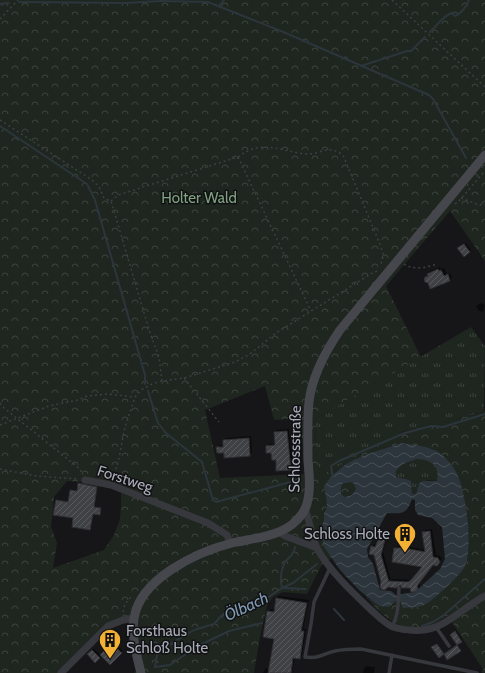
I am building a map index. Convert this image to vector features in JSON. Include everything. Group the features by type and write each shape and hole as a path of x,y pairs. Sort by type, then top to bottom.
{"main road":[{"name":"Schlossstraße","path":"141,673 135,648 133,629 134,618 139,603 153,584 162,576 202,553 230,544 278,532 290,526 298,519 305,509 308,500 310,481 308,426 309,401 321,360 340,330 485,155"}],"street":[{"name":"Forstweg","path":"85,480 111,485 208,523 227,535 230,544"},
{"path":"305,509 317,548 330,568 353,594 392,627 425,630 451,618 474,601 485,596"},
{"path":"278,532 317,548"},
{"path":"61,673 108,626 123,620 134,618"}],"lane":[{"path":"330,568 314,602 305,657 315,658 333,651 348,648 360,649 477,673"},
{"path":"392,627 395,621 399,588"},
{"path":"436,626 449,646"},
{"path":"389,673 392,655"}],"path":[{"path":"0,19 18,0"},
{"path":"392,0 485,87"},
{"path":"0,120 92,180 99,188 103,197 106,200 111,201"},
{"path":"111,201 118,195 238,157 246,151 258,147 274,148 308,154 329,149 343,154 384,256 381,261 382,270 374,272 276,333 250,354 235,362 184,378 162,381 141,390 135,397 125,427 119,458 111,485"},
{"path":"238,157 311,311"},
{"path":"452,206 485,171"},
{"path":"452,195 479,205 485,204"},
{"path":"111,201 150,333 159,357 162,381"},
{"path":"407,266 412,268 421,268 438,264"},
{"path":"184,378 220,422"},
{"path":"0,426 50,406 78,400 88,396 98,394 135,397"},
{"path":"0,403 80,469 85,480"},
{"name":"Forstweg","path":"0,468 36,476 85,480"}],"green space":[{"name":"Holter Wald","path":"0,0 485,0 485,261 450,211 386,286 421,357 315,419 316,451 320,476 405,431 484,412 485,410 485,673 482,673 483,669 448,616 426,627 408,628 399,625 384,616 366,596 375,603 389,607 396,601 400,601 464,568 456,471 401,443 349,463 335,472 332,476 325,491 327,496 327,505 322,524 324,547 332,558 321,566 307,594 283,592 273,597 267,606 254,673 134,673 136,671 130,648 128,623 116,625 109,629 66,673 0,673","holes":["265,386 274,420 301,418 304,474 220,478 205,410","67,481 85,482 121,490 120,519 114,535 104,550 53,568 57,543 51,527 54,497"]},
{"path":"471,327 485,346 484,412 405,431 320,477 316,451 315,419"},
{"path":"417,459 434,464 438,471 438,481 428,480 417,490 416,494 412,495 412,486 406,479 396,477 395,471 403,463"},
{"path":"351,482 355,483 356,489 352,495 345,497 341,494 342,484"}],"water":[{"path":"401,443 416,445 437,451 455,470 459,478 465,504 468,534 467,560 464,568 457,576 428,603 419,607 403,608 400,601 396,601 389,607 380,606 359,590 340,570 324,547 320,532 324,519 324,513 327,507 324,486 333,475 343,466 358,458","holes":["417,459 433,464 436,467 438,476 437,481 422,481 419,484 416,494 412,494 411,481 396,477 396,471 403,464","351,482 354,484 356,489 352,495 345,497 341,494 342,484","412,499 415,500 415,510 418,515 432,518 442,527 445,559 440,569 415,592 396,595 391,591 380,590 373,564 368,557 367,549 387,513 403,512 410,504"]}],"building":[{"path":"464,244 470,252 464,257 457,248"},
{"path":"438,269 439,271 441,270 444,276 448,274 450,281 430,289 428,283 424,280 425,277 428,276 427,274"},
{"path":"287,431 291,470 276,471 276,460 272,460 271,453 266,453 266,446 275,445 274,432"},
{"path":"249,438 250,456 224,458 224,453 217,453 216,447 223,447 223,440"},
{"path":"78,483 97,487 94,507 101,508 100,515 93,514 90,530 72,527 73,518 53,515 56,500 68,502 70,490 77,491"},
{"path":"430,531 433,557 438,558 440,562 437,566 433,565 417,586 418,589 415,592 411,592 410,588 402,588 400,585 396,588 388,587 385,590 381,589 381,582 374,555 369,554 371,546 375,547 379,538 385,540 381,555 389,582 408,582 422,567 392,562 394,548 400,548 402,546 404,548 425,552 422,532"},
{"path":"276,598 307,603 301,631 304,631 300,659 293,658 291,673 268,673 274,639 263,637 267,611 274,612"},
{"path":"455,631 462,642 457,645 450,635"},
{"path":"437,644 444,654 439,658 431,647"},
{"name":"Forsthaus Schloß Holte","path":"113,645 122,653 110,665 100,655 109,646 110,648"},
{"path":"457,645 461,651 447,660 444,654"},
{"path":"92,650 100,658 95,663 87,654"}],"waterway":[{"path":"219,6 224,0"},
{"path":"430,32 445,16 452,13 455,16 459,14 469,0"},
{"path":"19,2 208,2 281,31 429,95 433,99 466,158"},
{"path":"0,4 9,3"},
{"path":"361,66 411,51 425,37"},
{"path":"0,126 87,184 95,200 145,375 145,384"},
{"path":"148,391 158,423 166,433 202,462 213,500 216,502 298,480"},
{"name":"Ölbach","path":"333,478 331,466 339,461 405,433 431,426 443,427 485,414"},
{"name":"Ölbach","path":"262,623 229,631 196,647 170,665 155,667 157,655 170,644 194,630 214,624 223,614 255,606 282,588 281,579 283,567 292,555 295,547"},
{"name":"Ölbach","path":"282,588 293,583 317,564"},
{"name":"Ölbach","path":"422,626 433,622 444,615 485,579"},
{"name":"Ölbach","path":"283,588 306,589"},
{"name":"Ölbach","path":"334,609 344,620"}],"place":[{"name":"Schloss Holte","path":"405,554"},
{"name":"Forsthaus Schloß Holte","path":"110,660"}]}
